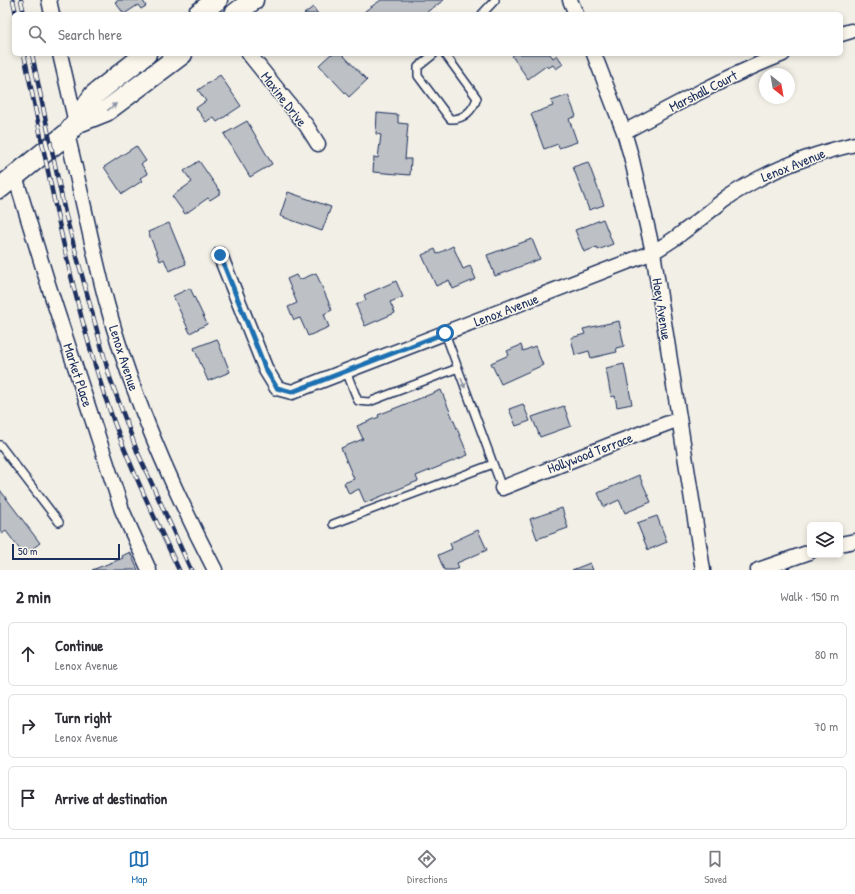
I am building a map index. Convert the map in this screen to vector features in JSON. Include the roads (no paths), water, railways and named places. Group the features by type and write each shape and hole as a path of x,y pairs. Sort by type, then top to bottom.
{"main road":[{"path":"201,12 217,0"},
{"path":"237,12 253,0"},
{"path":"72,128 94,95 143,56"},
{"path":"7,182 72,128 106,111 179,56"}],"street":[{"path":"49,0 52,12"},
{"path":"570,0 575,12"},
{"name":"Lenox Avenue","path":"60,56 72,128 76,167 107,304 124,360 144,416 188,517 215,570"},
{"name":"Maxine Drive","path":"251,56 306,125 318,144"},
{"name":"Hoey Avenue","path":"595,56 624,132 653,252 703,570"},
{"name":"Marshall Court","path":"624,132 705,89 748,68 778,56"},
{"name":"Lenox Avenue","path":"220,255 266,370 277,388 292,392 653,252 682,233 725,200 753,182 795,162 826,151 855,144"},
{"name":"Market Place","path":"7,182 49,287 122,510 149,570"},
{"name":"Hollywood Terrace","path":"502,488 679,419"},
{"path":"843,543 855,541"},
{"path":"758,570 807,553"}],"lane":[{"path":"484,12 495,0"},
{"path":"432,56 418,67 418,76 450,119 456,119 472,110 478,98 446,56"},
{"path":"445,333 502,488"},
{"path":"346,371 358,401 369,402 458,368"},
{"path":"0,445 59,522"},
{"path":"333,524 493,464"}],"railway":[{"path":"13,0 16,12"},
{"path":"21,0 24,12"},
{"path":"24,56 67,259 100,381 126,453 179,570"},
{"path":"32,56 65,213 110,378 137,451 191,570"}]}
